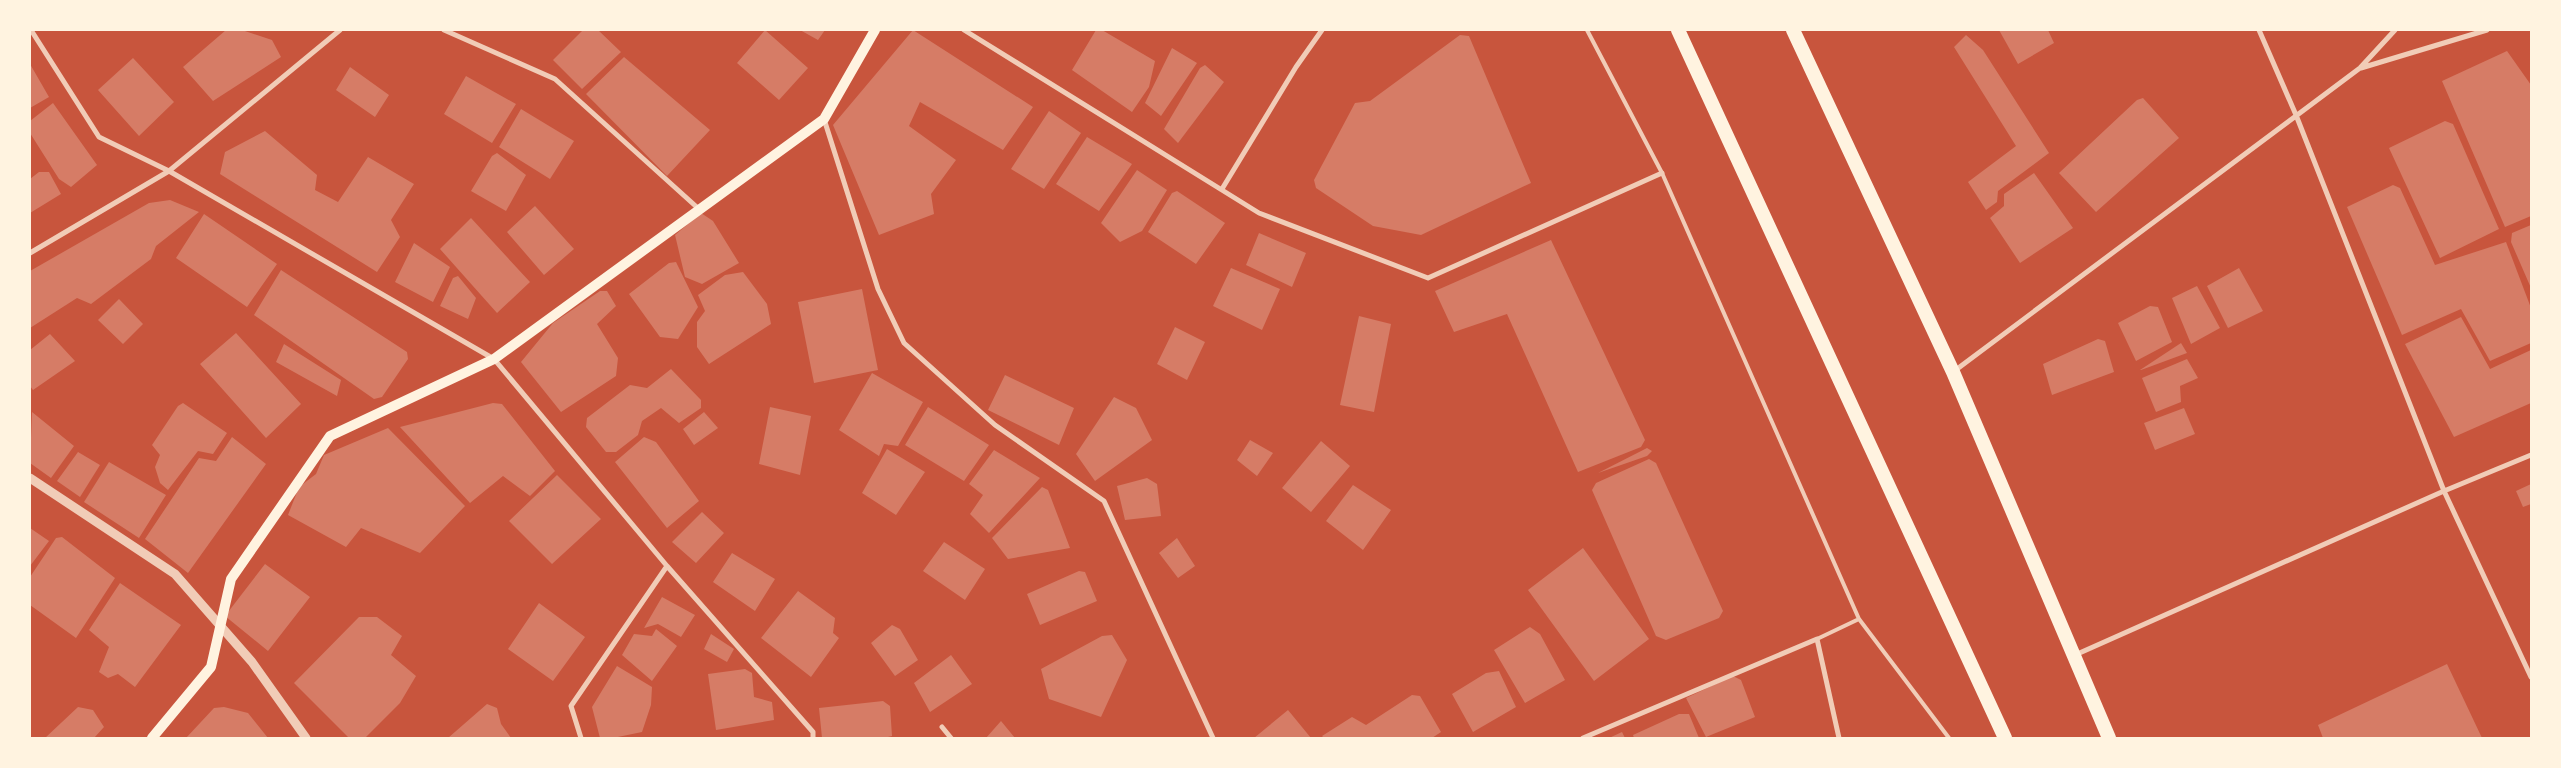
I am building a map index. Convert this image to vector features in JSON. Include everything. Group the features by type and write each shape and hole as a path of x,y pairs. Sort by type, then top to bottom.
{"highway":[{"path":"1678,30 2005,738"},
{"path":"1793,30 1953,372 2109,738"}],"main road":[{"path":"152,738 211,667 231,579 330,436 494,359 824,119 875,30"}],"street":[{"path":"30,30 99,136 169,171 494,359 667,566 814,732 813,738"},
{"path":"30,253 169,171 340,30"},
{"path":"444,30 555,79 700,210"},
{"path":"964,30 1259,213 1428,278 1662,173"},
{"path":"1222,189 1296,66 1322,30"},
{"path":"2258,30 2296,114 2444,491 2531,677"},
{"path":"1953,372 2360,68 2395,30"},
{"path":"2360,68 2486,30"},
{"path":"824,119 878,289 904,343 995,425 1104,501 1213,738"},
{"path":"2075,655 2444,491 2531,455"},
{"path":"30,478 175,574 252,662 306,738"},
{"path":"581,738 571,706 667,566"},
{"path":"1583,738 1817,638 1839,738"},
{"path":"942,727 951,738"}],"lane":[{"path":"1587,30 1662,173 1859,619 1949,738"},
{"path":"1817,638 1859,619"}],"building":[{"path":"226,30 242,30 272,40 281,57 213,101 183,67"},
{"path":"583,30 598,30 621,52 582,89 553,60"},
{"path":"765,30 808,68 779,100 737,63"},
{"path":"800,30 825,30 818,40"},
{"path":"913,30 1033,107 1003,150 920,102 909,126 956,160 931,194 934,214 879,235 833,125"},
{"path":"1096,30 1102,30 1155,61 1149,87 1132,112 1072,70"},
{"path":"1999,30 2048,30 2054,43 2018,64"},
{"path":"1460,35 1469,36 1531,183 1421,235 1373,226 1316,188 1314,180 1355,103 1370,101"},
{"path":"1966,35 1983,50 2049,153 1998,191 1997,202 1986,210 1968,182 2016,146 1954,47"},
{"path":"1172,48 1197,63 1161,116 1145,103"},
{"path":"2507,51 2531,85 2531,216 2505,227 2442,81"},
{"path":"624,57 710,130 667,176 586,94"},
{"path":"133,58 174,102 139,136 98,90"},
{"path":"30,64 49,97 30,108"},
{"path":"1205,65 1224,82 1178,143 1164,129 1200,68"},
{"path":"350,67 389,95 375,117 336,90"},
{"path":"466,76 516,104 492,143 444,114"},
{"path":"2143,98 2179,138 2096,212 2059,173 2137,100"},
{"path":"53,103 97,165 71,187 59,179 30,133 30,121"},
{"path":"521,109 574,141 550,179 499,147"},
{"path":"1049,111 1081,133 1044,189 1011,169"},
{"path":"2445,121 2453,124 2499,229 2440,258 2389,148"},
{"path":"265,131 317,175 315,190 338,202 368,157 414,184 391,220 400,237 377,272 220,174 225,152"},
{"path":"1087,137 1132,164 1099,211 1056,184"},
{"path":"497,153 526,175 506,211 471,191 492,156"},
{"path":"1137,170 1167,190 1142,231 1120,242 1101,223"},
{"path":"39,172 49,172 61,194 30,213 30,179"},
{"path":"2034,173 2073,228 2020,263 1990,218 2004,206 2004,194"},
{"path":"2393,185 2400,188 2435,265 2506,242 2531,308 2531,343 2490,361 2461,309 2402,335 2347,207"},
{"path":"1177,191 1225,223 1196,264 1148,232 1172,193"},
{"path":"170,200 199,212 156,246 151,259 91,304 77,298 30,328 30,271 149,203"},
{"path":"535,206 574,249 544,275 507,232"},
{"path":"701,213 713,221 739,263 702,284 685,277 675,235"},
{"path":"204,214 277,264 247,307 176,258"},
{"path":"471,218 530,282 497,313 440,249"},
{"path":"2531,225 2531,288 2511,242 2512,233"},
{"path":"1259,233 1306,253 1292,287 1246,265"},
{"path":"1551,240 1645,440 1641,447 1578,472 1507,314 1454,332 1435,291"},
{"path":"414,243 450,267 433,302 395,282"},
{"path":"676,262 698,307 678,339 660,337 629,294 669,263"},
{"path":"1231,268 1280,289 1262,330 1213,306"},
{"path":"2239,268 2263,311 2228,328 2207,286"},
{"path":"281,270 407,352 408,359 382,397 374,399 254,315"},
{"path":"743,272 767,304 771,324 709,364 697,347 697,322 705,311 698,295 725,275"},
{"path":"458,276 476,298 468,319 440,306 453,278"},
{"path":"2197,286 2220,328 2191,344 2172,298"},
{"path":"862,289 878,370 814,383 798,302"},
{"path":"600,291 607,291 616,306 597,324 618,358 616,376 561,412 521,362 553,323"},
{"path":"119,299 143,324 123,344 98,320"},
{"path":"2150,306 2158,307 2172,342 2136,361 2118,323"},
{"path":"1359,316 1391,324 1374,412 1340,405"},
{"path":"2461,317 2490,369 2531,350 2531,403 2454,437 2405,344"},
{"path":"1175,327 1205,342 1187,380 1157,364"},
{"path":"236,333 301,404 266,438 200,364"},
{"path":"50,334 75,361 33,390 30,386 30,350"},
{"path":"2098,339 2105,341 2114,372 2052,395 2043,364"},
{"path":"2181,343 2187,353 2140,370"},
{"path":"284,344 341,380 337,396 276,362"},
{"path":"2187,359 2198,378 2180,386 2181,402 2156,412 2142,378"},
{"path":"671,369 701,400 701,408 679,423 661,408 642,421 638,435 616,452 606,452 586,427 587,418 630,385 647,388"},
{"path":"872,373 923,402 898,446 884,444 879,456 839,430"},
{"path":"1005,375 1074,408 1059,445 988,410"},
{"path":"1114,397 1136,408 1152,440 1095,481 1076,454"},
{"path":"183,403 227,433 213,454 198,451 168,490 160,483 155,467 160,455 152,445 178,406"},
{"path":"493,403 502,404 555,471 530,496 503,476 470,503 400,427"},
{"path":"770,407 811,416 800,475 759,464"},
{"path":"928,407 989,445 964,481 905,445"},
{"path":"2184,408 2195,434 2155,450 2144,423"},
{"path":"32,412 74,446 51,478 30,463"},
{"path":"704,412 718,428 694,445 683,429"},
{"path":"388,428 465,506 420,553 361,528 346,547 288,515 299,487 316,474 324,455"},
{"path":"232,437 266,464 188,573 145,539 199,458 216,461"},
{"path":"644,437 656,442 699,501 667,528 615,462"},
{"path":"1250,440 1273,453 1257,476 1237,460"},
{"path":"1321,441 1350,466 1311,512 1282,488"},
{"path":"1647,448 1652,451 1647,456 1598,473"},
{"path":"887,449 925,472 896,515 862,493"},
{"path":"994,450 1040,478 989,533 970,514 983,495 969,484"},
{"path":"78,452 100,465 80,497 57,481"},
{"path":"1649,459 1656,463 1723,611 1719,618 1666,640 1656,636 1592,490 1596,483"},
{"path":"109,462 166,495 139,538 84,502"},
{"path":"557,475 601,519 552,564 509,521"},
{"path":"1147,478 1157,484 1161,516 1125,520 1117,486"},
{"path":"2531,484 2531,504 2523,507 2516,491"},
{"path":"1353,485 1391,510 1363,550 1326,521"},
{"path":"1042,487 1048,490 1070,548 1008,559 992,538"},
{"path":"702,512 724,533 696,563 672,542"},
{"path":"30,528 49,541 30,566"},
{"path":"62,537 115,578 76,638 30,605 30,577 56,538"},
{"path":"1177,538 1195,566 1178,578 1159,553"},
{"path":"944,542 985,569 965,600 923,571"},
{"path":"1583,548 1649,639 1594,681 1528,590"},
{"path":"732,553 775,579 755,611 713,582"},
{"path":"265,564 310,597 268,651 225,616"},
{"path":"1079,571 1085,572 1097,601 1040,625 1027,594"},
{"path":"120,583 181,625 135,687 118,674 108,678 99,672 109,647 89,630"},
{"path":"798,591 835,618 833,633 839,638 811,677 761,638"},
{"path":"662,597 695,615 681,637 658,624 644,628"},
{"path":"539,603 585,637 553,681 508,649"},
{"path":"359,617 377,617 402,636 391,655 416,676 400,703 365,738 349,738 294,683"},
{"path":"892,625 900,629 918,660 895,676 871,643"},
{"path":"1530,627 1540,634 1565,680 1525,703 1494,650"},
{"path":"656,629 677,646 652,681 622,655 634,634 652,636"},
{"path":"711,634 734,649 727,662 704,649"},
{"path":"1112,635 1127,660 1101,717 1049,699 1041,669 1102,636"},
{"path":"951,655 972,684 930,712 914,683"},
{"path":"2447,664 2482,738 2323,738 2318,725"},
{"path":"617,666 652,687 651,705 642,732 613,738 600,738 592,707"},
{"path":"745,669 752,673 754,697 772,702 774,720 716,730 708,674"},
{"path":"1499,671 1516,707 1473,732 1452,694 1486,673"},
{"path":"1733,676 1741,680 1755,717 1706,737 1686,698"},
{"path":"1412,695 1420,696 1441,732 1432,738 1324,738 1322,736 1352,717 1366,725"},
{"path":"883,701 890,706 892,736 884,738 822,738 819,708"},
{"path":"487,704 497,708 501,724 511,738 448,738"},
{"path":"78,707 93,710 104,727 94,738 45,738"},
{"path":"224,707 248,713 268,738 186,738 214,708"},
{"path":"1288,710 1311,738 1254,738"},
{"path":"1679,714 1689,714 1699,738 1634,738 1633,735"},
{"path":"1001,721 1015,738 986,738"},
{"path":"1622,732 1625,738 1609,738"}]}
